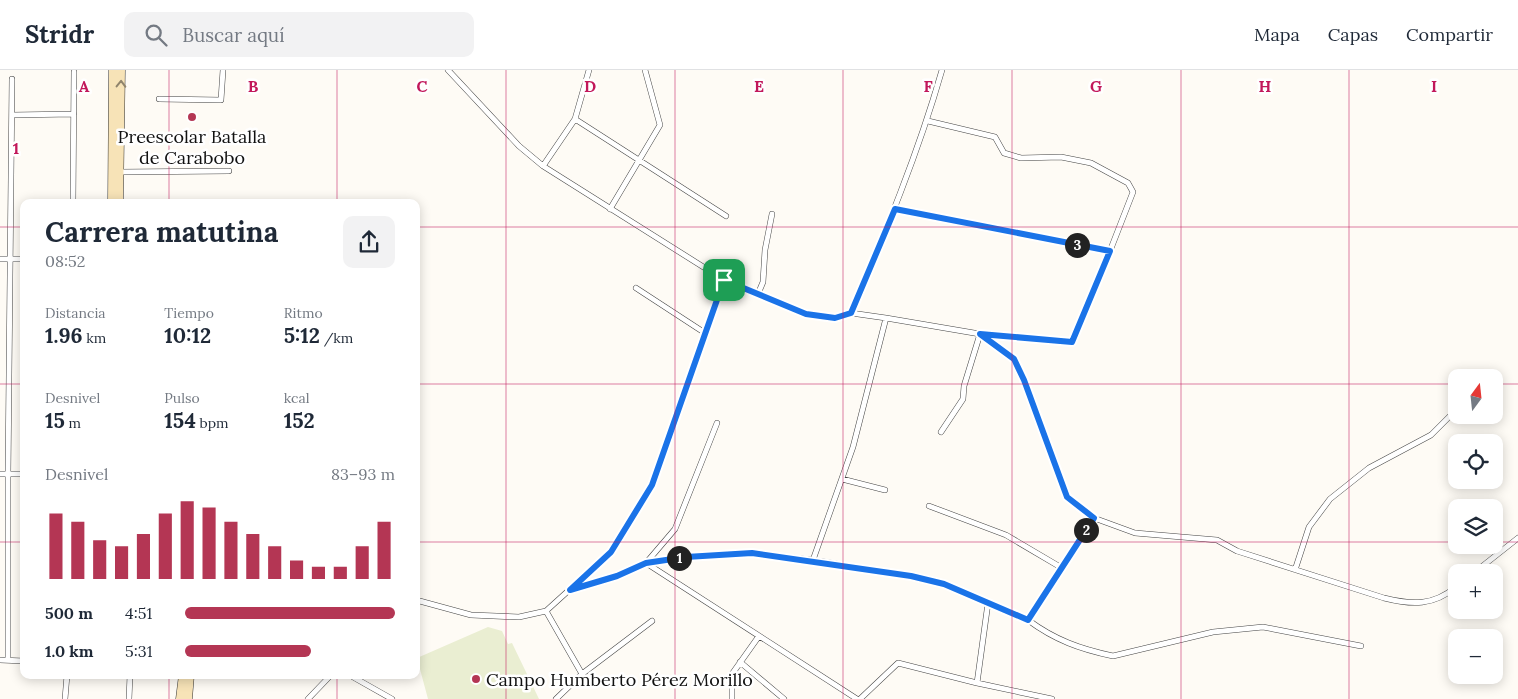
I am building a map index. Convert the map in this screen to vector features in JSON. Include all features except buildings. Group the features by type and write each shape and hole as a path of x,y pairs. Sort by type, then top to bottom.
{"main road":[{"path":"112,199 113,70"},
{"path":"119,199 121,70"},
{"path":"180,699 182,679"},
{"path":"188,699 190,679"}],"street":[{"path":"159,99 222,100 223,70"},
{"path":"448,70 519,146 543,166 724,280 806,314 835,318 851,313 980,334 1072,342 1133,192 1128,183 1091,163 1060,157 1021,158 1004,153 995,137 928,121"},
{"path":"543,166 575,119 588,70"},
{"path":"610,209 660,125 645,70"},
{"path":"851,313 895,209 928,121 942,70"},
{"path":"73,199 74,72"},
{"path":"8,660 9,259 12,79"},
{"path":"12,115 74,114"},
{"path":"575,119 726,216"},
{"path":"120,172 230,171"},
{"path":"895,209 1110,251"},
{"path":"758,294 763,282 765,250 772,214"},
{"path":"0,259 20,259"},
{"path":"420,601 471,615 519,617 546,611 611,552 652,485 724,280"},
{"path":"636,288 704,333"},
{"path":"813,560 853,448 886,318"},
{"path":"941,432 963,399 964,386 980,334"},
{"path":"980,334 1014,359 1024,380 1067,497 1094,518 1135,533 1216,540 1237,551 1406,604 1430,602 1448,592"},
{"path":"1295,570 1309,527 1330,499 1370,468 1431,435 1448,418"},
{"path":"646,563 675,529 717,423"},
{"path":"0,474 20,474"},
{"path":"842,479 885,490"},
{"path":"929,506 1006,535 1062,568"},
{"path":"1028,620 1094,518"},
{"path":"1485,564 1518,538"},
{"path":"570,590 617,576 646,563 686,557 752,553 813,560 911,576 944,584 1028,620 1061,641 1113,656 1213,632 1264,628 1361,646"},
{"path":"646,563 858,699 898,663 1052,699"},
{"path":"977,683 988,603"},
{"path":"546,611 582,674"},
{"path":"556,699 582,674 652,621"},
{"path":"732,699 732,674 759,636"},
{"path":"0,660 20,661"},
{"path":"740,662 784,699"},
{"path":"66,699 67,679"},
{"path":"129,699 130,679"},
{"path":"308,699 327,679"},
{"path":"359,679 392,699"}],"green space":[{"name":"Campo Humberto Pérez Morillo","path":"488,627 502,631 508,644 512,643 539,699 428,699 420,669 420,657"}],"place":[{"name":"Preescolar Batalla de Carabobo","path":"192,117"},
{"name":"Campo Humberto Pérez Morillo","path":"476,679"}],"route":[{"path":"895,209 1110,251 1072,342 980,334 1014,359 1024,380 1067,497 1094,518 1028,620 944,584 911,576 813,560 752,553 686,557 646,563 617,576 570,590 611,552 652,485 724,280 806,314 835,318 851,313 895,209"}]}
